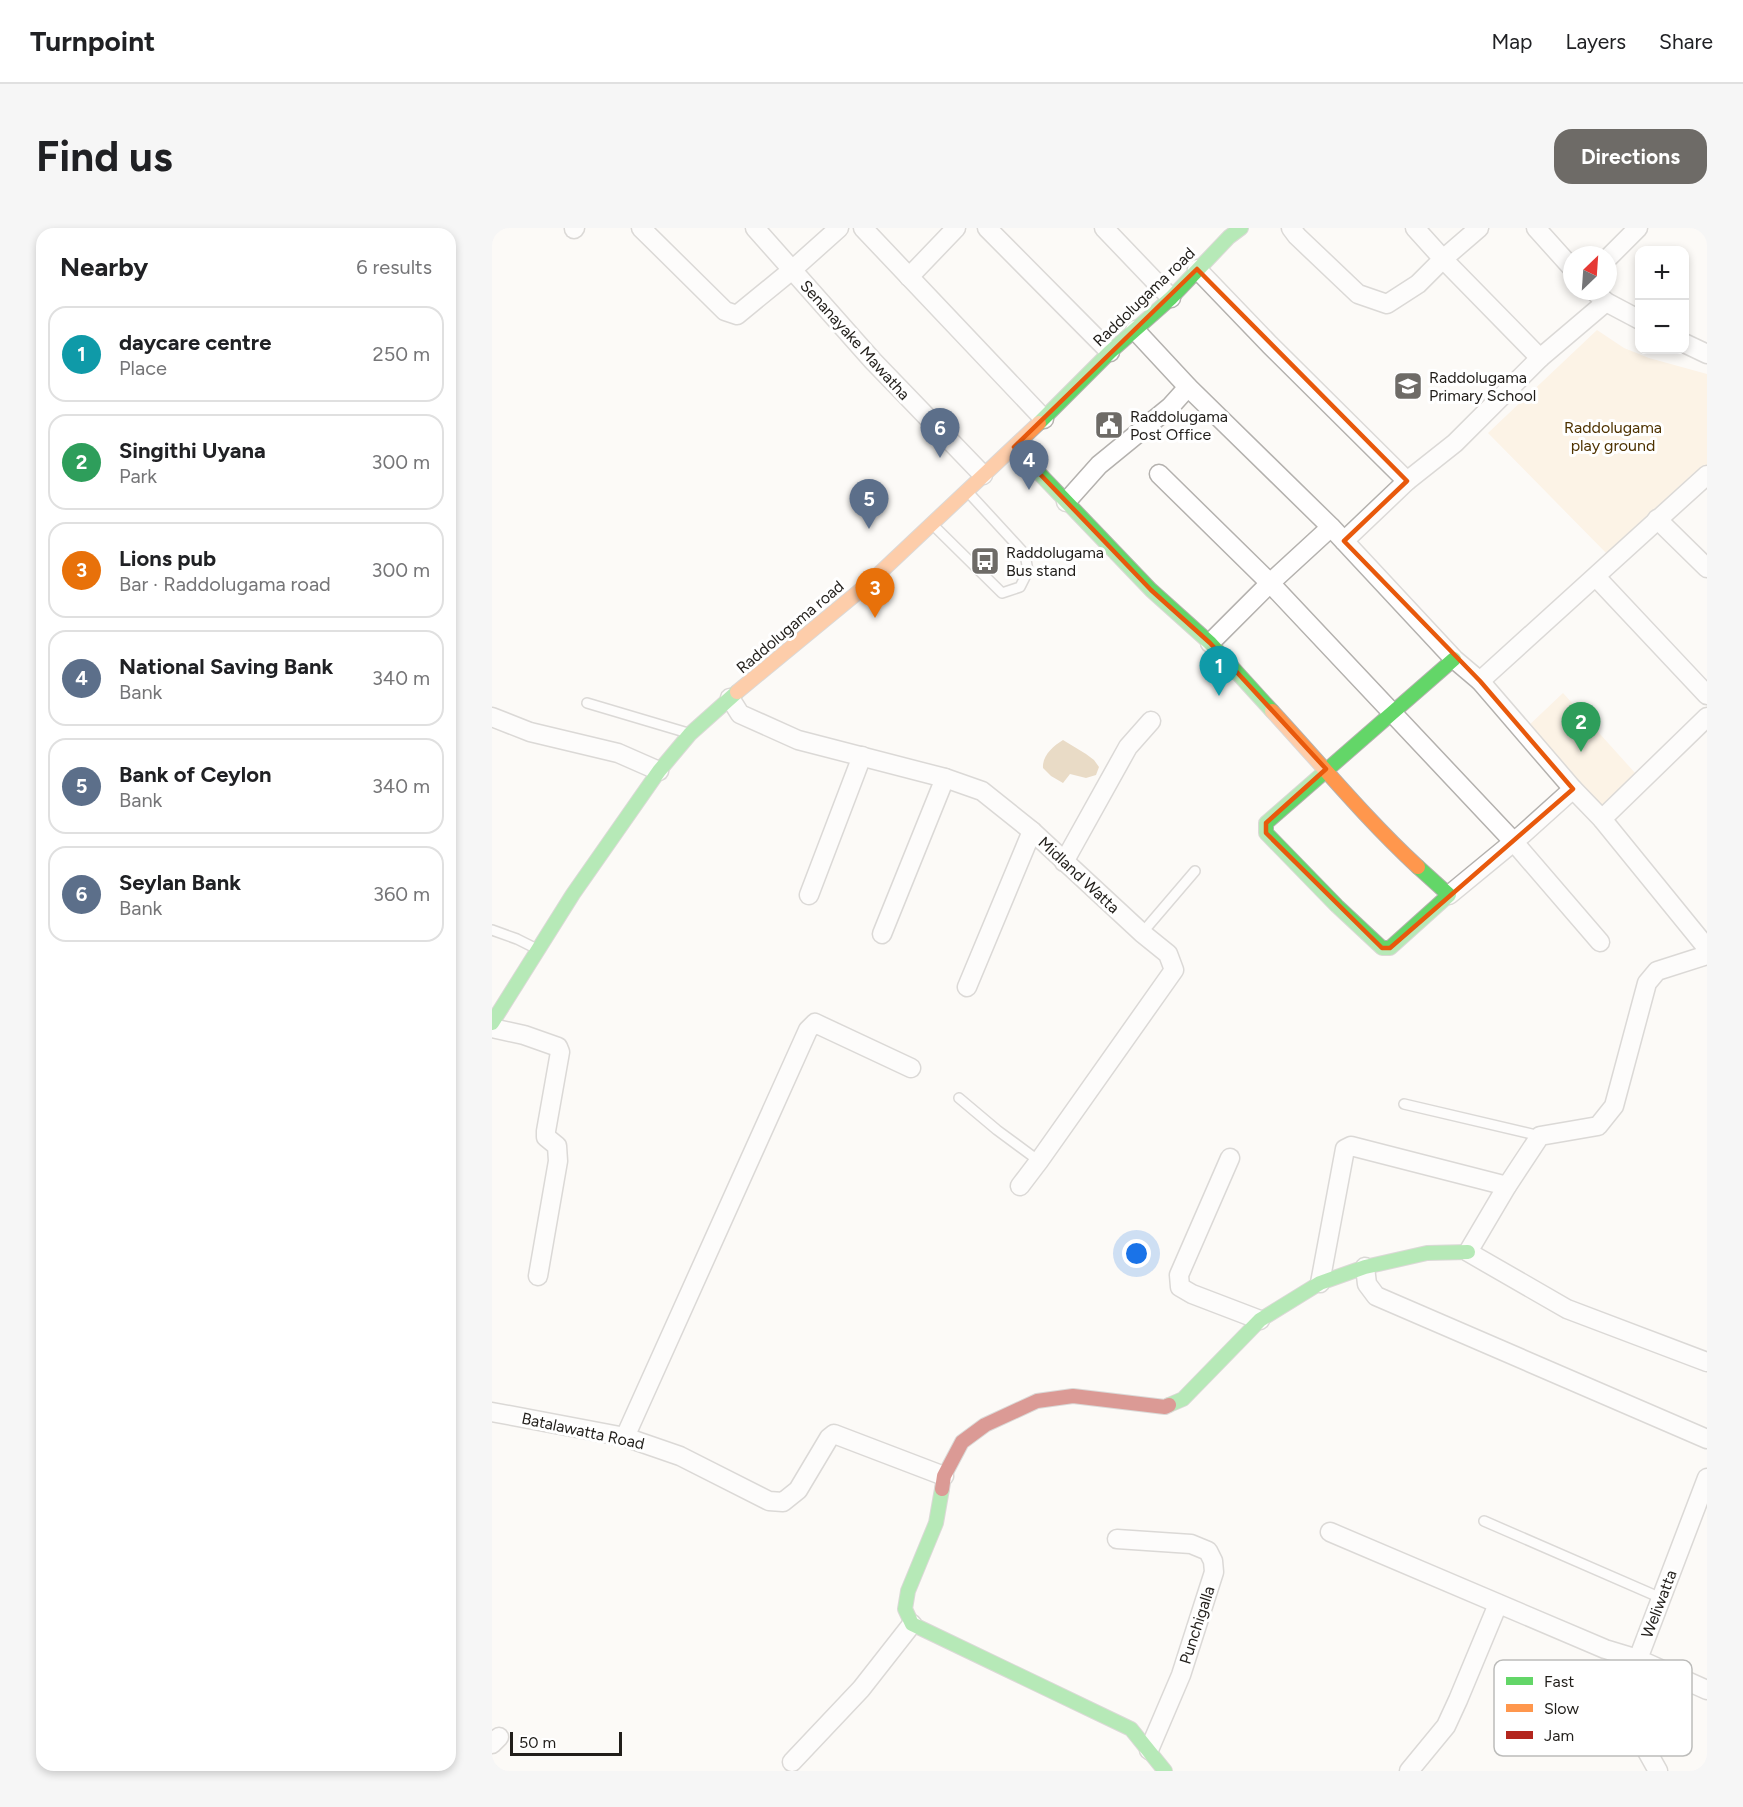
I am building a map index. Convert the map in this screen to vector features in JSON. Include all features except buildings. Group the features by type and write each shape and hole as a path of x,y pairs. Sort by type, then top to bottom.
{"street":[{"path":"641,228 724,311 737,315 839,228"},
{"name":"Senanayake Mawatha","path":"755,228 873,361 982,476"},
{"path":"862,228 1044,419"},
{"path":"909,277 956,228"},
{"path":"987,228 1110,352"},
{"path":"1104,228 1171,298"},
{"path":"1291,228 1358,294 1387,304 1418,284 1479,228"},
{"path":"1415,228 1540,358"},
{"path":"1536,228 1563,258"},
{"path":"1617,249 1638,228"},
{"name":"Raddolugama road","path":"492,1023 573,894 659,771 690,734 868,584 1044,419 1110,352 1171,298 1230,231"},
{"path":"1197,268 1278,353 1407,481"},
{"path":"1344,541 1407,481 1455,443 1597,300"},
{"path":"1605,300 1635,317"},
{"path":"1135,330 1188,387 1331,527 1454,658 1480,681 1573,789 1602,819 1707,948"},
{"path":"1689,346 1707,354"},
{"path":"1066,502 1099,465 1170,407 1188,387"},
{"path":"1014,447 1151,590 1210,644 1400,850 1449,895"},
{"path":"1159,474 1270,583 1392,712 1513,841 1600,942"},
{"path":"1480,681 1707,475"},
{"path":"1657,519 1707,568"},
{"path":"1210,644 1270,583 1331,527"},
{"path":"1596,577 1707,695"},
{"path":"1454,658 1266,823 1266,833 1337,906 1382,948 1390,948 1573,789"},
{"name":"Midland Watta","path":"730,699 740,714 798,740 945,778 982,791 1032,831 1142,933 1168,954 1174,970 1020,1186"},
{"path":"492,717 530,732 618,753 659,771"},
{"path":"1602,819 1707,717"},
{"path":"1064,862 1128,747 1151,721"},
{"path":"809,895 862,756"},
{"path":"882,934 945,778"},
{"path":"967,987 1032,831"},
{"path":"1468,1252 1540,1136 1598,1126 1614,1106 1647,983 1657,971 1707,955"},
{"path":"625,1437 808,1030 816,1023 911,1068"},
{"path":"492,1028 533,1038 558,1047 560,1052 546,1131 546,1137 557,1146 558,1161 538,1276"},
{"path":"1320,1283 1345,1149 1350,1146 1507,1186"},
{"path":"1230,1158 1179,1275 1180,1287 1192,1294 1260,1320"},
{"path":"1164,1771 1131,1729 912,1624 905,1609 908,1591 936,1523 945,1476 962,1442 985,1425 1037,1401 1073,1396 1165,1407 1183,1399 1260,1320 1320,1283 1365,1267 1427,1253 1468,1252 1567,1309 1707,1362"},
{"path":"1365,1267 1367,1284 1376,1296 1707,1439"},
{"name":"Batalawatta Road","path":"492,1412 625,1437 680,1456 769,1502 783,1502 798,1490 829,1438 834,1434 945,1476"},
{"name":"Weliwatta","path":"1638,1659 1707,1478"},
{"path":"1330,1532 1605,1649 1638,1659"},
{"name":"Punchigalla","path":"1118,1539 1191,1544 1208,1551 1213,1561 1214,1572 1181,1675 1149,1750"},
{"path":"1409,1771 1446,1726 1498,1604"},
{"path":"792,1762 861,1689 912,1624"},
{"name":"Weliwatta","path":"1692,1683 1707,1690"},
{"path":"1650,1756 1658,1771"}],"lane":[{"path":"931,524 1002,593 1020,587 1028,571 1024,554 966,491"},
{"path":"586,703 690,734"},
{"path":"1142,933 1195,871"},
{"path":"492,930 538,949"},
{"path":"959,1098 1039,1161"},
{"path":"1404,1104 1540,1136"},
{"path":"1484,1521 1661,1598"}],"highlighted area":[{"path":"1197,269 1407,481 1344,541 1480,681 1573,789 1390,948 1382,948 1266,833 1266,823 1326,769 1210,643 1151,590 1014,447"}],"green space":[{"name":"Raddolugama play ground","path":"1597,330 1635,354 1707,374 1707,467 1612,559 1488,433"},
{"path":"1563,693 1636,774 1597,810 1525,729"}],"shaded area":[{"path":"1063,740 1094,760 1099,767 1096,775 1086,778 1070,774 1063,783 1043,768 1044,759 1049,752"}],"traffic: fast":[{"path":"1039,423 1110,352 1171,298 1229,237 1241,228"},
{"path":"1014,447 1151,590 1210,643 1272,711"},
{"path":"1418,867 1449,895 1390,948 1382,948 1337,906 1266,833 1266,823 1454,659"},
{"path":"492,1023 573,894 659,771 690,734 737,692"},
{"path":"1169,1405 1183,1399 1260,1320 1320,1283 1365,1267 1427,1253 1468,1252"},
{"path":"942,1489 936,1523 908,1591 905,1609 912,1624 1131,1729 1165,1771"}],"traffic: slow":[{"path":"737,692 868,584 1039,423"},
{"path":"1272,711 1362,810 1418,867"}],"traffic: jam":[{"path":"942,1489 944,1476 962,1442 985,1425 1037,1401 1073,1396 1165,1407 1169,1405"}],"place":[{"name":"Raddolugama Primary School","path":"1408,386"},
{"name":"Raddolugama Post Office","path":"1109,425"},
{"name":"Seylan Bank","path":"940,458"},
{"name":"National Saving Bank","path":"1029,490"},
{"name":"Bank of Ceylon","path":"869,529"},
{"name":"Raddolugama Bus stand","path":"985,561"},
{"name":"Lions pub","path":"875,618"},
{"name":"daycare centre","path":"1219,696"},
{"name":"Singithi Uyana","path":"1581,752"}]}
